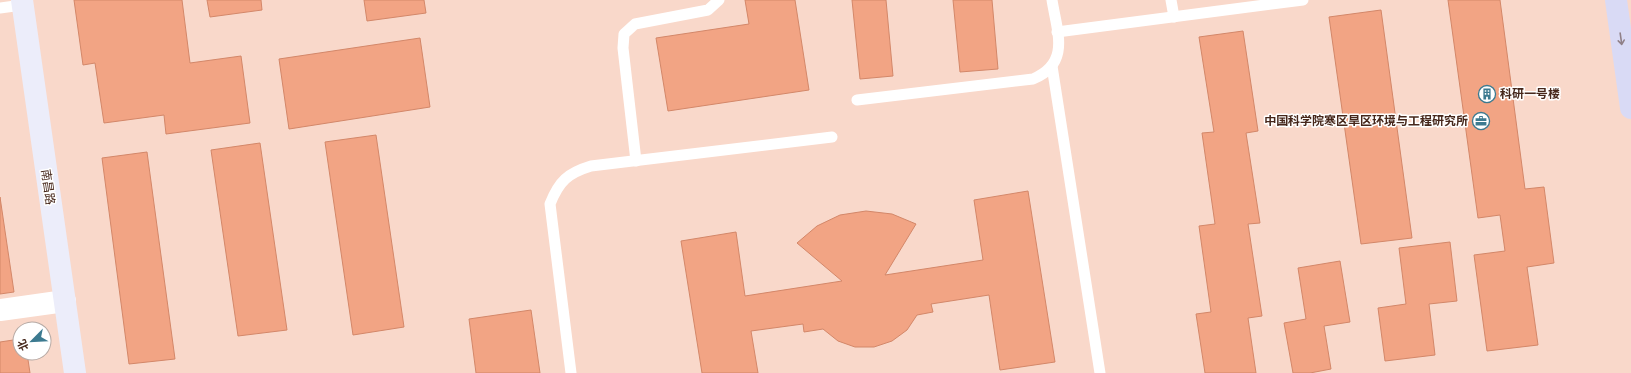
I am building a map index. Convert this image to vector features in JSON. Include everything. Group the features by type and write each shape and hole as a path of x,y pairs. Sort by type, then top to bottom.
{"main road":[{"path":"1616,0 1631,108"},
{"name":"南昌路","path":"22,2 75,373"}],"street":[{"path":"0,310 65,301"}],"lane":[{"path":"636,160 622,48 624,34 635,24 708,10 719,0"},
{"path":"857,100 1033,79 1044,75 1058,56 1059,50 1052,0"},
{"path":"1171,0 1174,17"},
{"path":"1057,32 1303,0"},
{"path":"0,8 22,2"},
{"path":"1052,66 1100,373"},
{"path":"571,373 550,204 555,190 565,178 577,170 591,166 832,137"}],"building":[{"path":"74,0 182,0 190,63 241,56 250,123 166,134 164,115 104,123 95,63 83,65"},
{"path":"207,0 261,0 262,10 210,17"},
{"path":"364,0 424,0 426,13 367,21"},
{"path":"745,0 795,0 809,90 668,111 656,38 749,24"},
{"path":"852,0 886,0 893,76 860,79"},
{"path":"953,0 992,0 998,69 960,72"},
{"name":"科研一号楼","path":"1448,0 1500,0 1525,189 1544,187 1554,263 1527,267 1538,345 1487,351 1474,255 1505,251 1500,215 1478,218"},
{"path":"1381,10 1412,238 1361,244 1329,17"},
{"path":"1243,31 1258,131 1246,133 1260,223 1248,224 1262,316 1248,318 1256,373 1205,373 1196,314 1211,312 1199,226 1215,224 1202,133 1214,132 1199,37"},
{"path":"420,38 430,107 289,129 279,59"},
{"path":"376,135 404,327 353,335 325,142"},
{"path":"260,143 287,330 238,336 211,150"},
{"path":"147,152 175,359 129,364 102,158"},
{"path":"1028,191 1055,362 1000,370 989,295 931,304 933,312 917,315 907,330 892,341 874,347 855,347 838,341 823,329 804,332 803,324 751,331 758,373 702,373 681,241 736,232 745,296 842,281 797,243 817,226 840,215 866,211 892,214 916,224 885,275 983,260 974,200"},
{"path":"0,197 14,292 0,294"},
{"path":"1450,242 1457,301 1429,304 1435,355 1385,361 1378,308 1406,304 1399,248"},
{"path":"1340,261 1350,322 1324,326 1331,369 1310,373 1293,373 1284,323 1306,319 1298,268"},
{"path":"531,310 540,373 476,373 469,319"},
{"path":"12,340 12,361 28,361 30,373 0,373 0,342"}],"place":[{"name":"科研一号楼","path":"1487,94"},
{"name":"中国科学院寒区旱区环境与工程研究所","path":"1481,121"}]}
